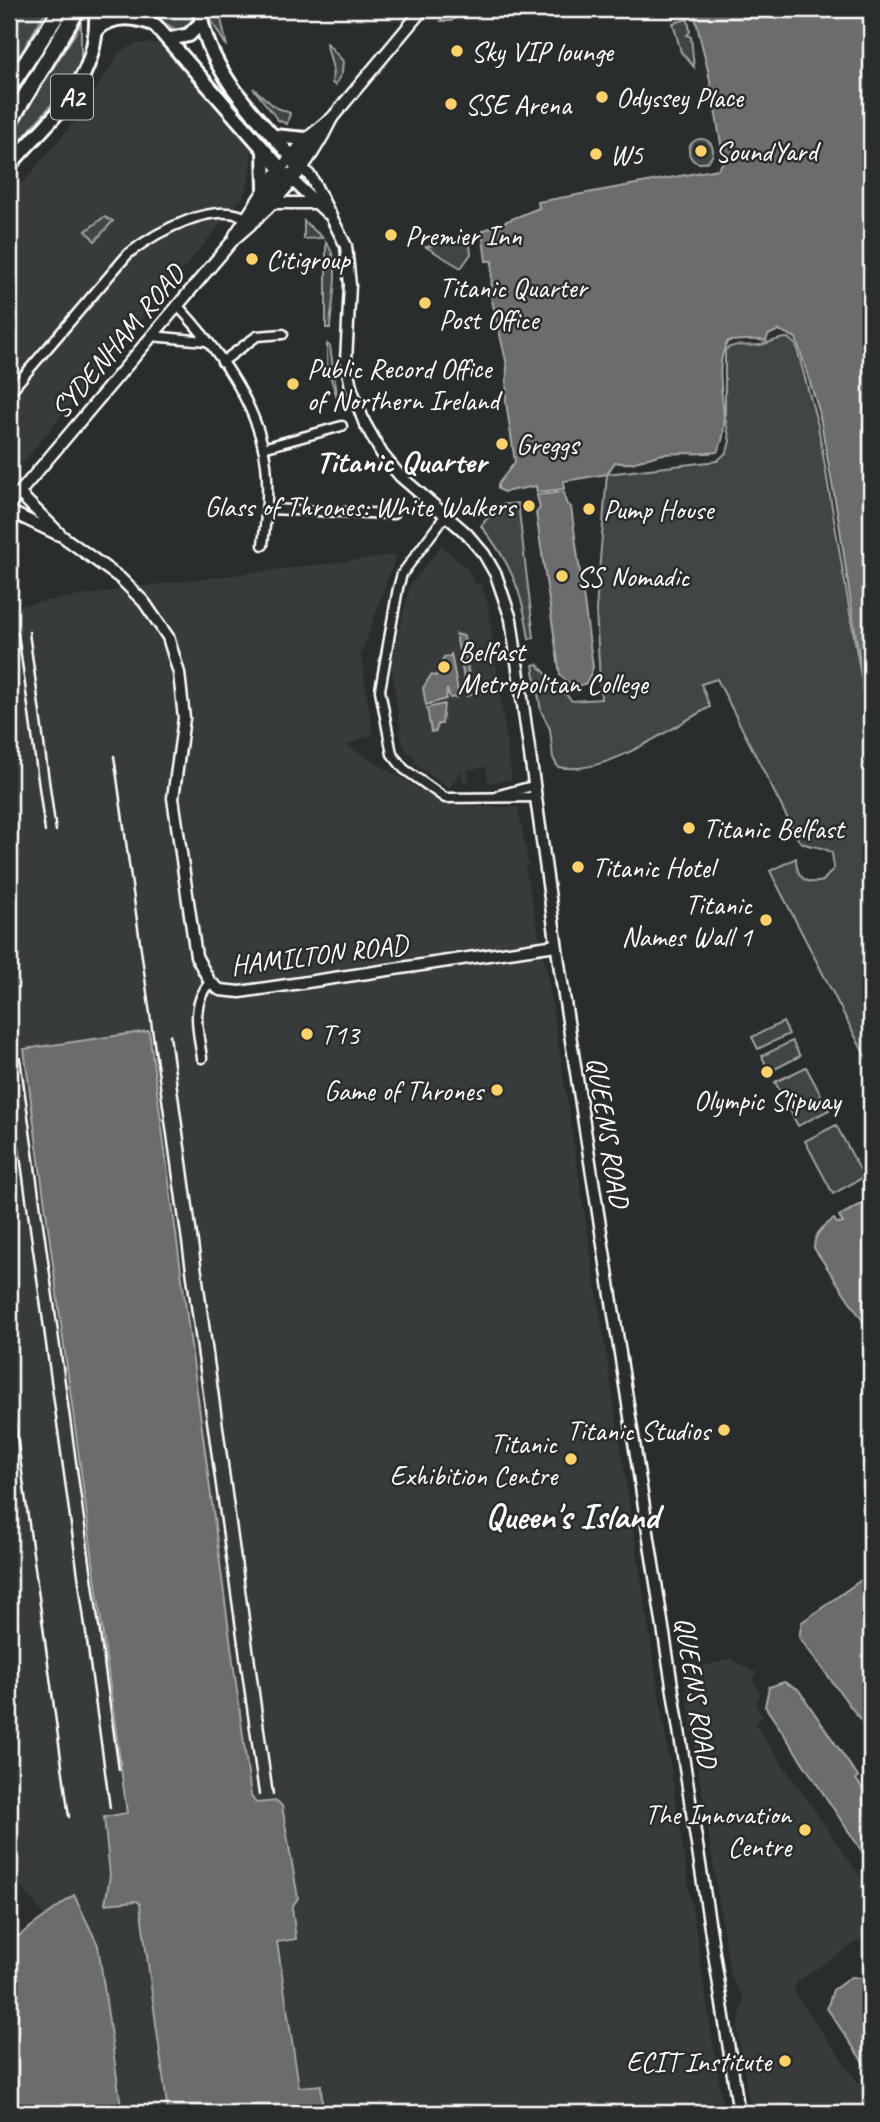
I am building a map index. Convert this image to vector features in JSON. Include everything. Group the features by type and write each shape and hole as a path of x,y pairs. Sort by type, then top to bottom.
{"highway":[{"name":"A2","path":"9,166 72,97 90,61 97,29 96,9"},
{"path":"200,9 201,23 227,78 298,162"},
{"path":"9,88 71,10"},
{"path":"9,123 71,10"},
{"path":"97,29 112,19 136,17 155,25 287,175"},
{"path":"170,39 189,34 201,23"},
{"path":"274,136 306,139"},
{"path":"264,150 265,188"}],"street":[{"name":"SYDENHAM ROAD","path":"9,505 234,239 265,188 287,175 298,162 306,139 332,118 423,9"},
{"name":"SYDENHAM ROAD","path":"246,221 276,203 287,175 324,135 332,118"},
{"name":"QUEENS ROAD","path":"298,162 316,187 348,254 346,361 351,387 364,422 382,454 400,476 472,539 485,556 506,598 556,945 739,2113"},
{"name":"QUEENS ROAD","path":"287,175 313,203 328,214"},
{"path":"9,393 128,254 165,229 199,218 235,212 246,221 287,175"},
{"path":"276,203 313,203"},
{"path":"177,305 222,362 247,403 263,448 268,509 263,545"},
{"path":"222,362 257,336 283,334"},
{"path":"151,336 206,341"},
{"path":"263,448 342,426"},
{"name":"HAMILTON ROAD","path":"19,493 62,536 120,578 145,602 168,638 179,674 184,718 173,798 196,956 210,982 220,990 262,990 556,945"},
{"path":"268,509 393,514"},
{"name":"HAMILTON ROAD","path":"9,511 62,536"},
{"path":"445,516 402,574 384,657 380,690 391,754 397,762 445,797 466,799 497,796 512,789 534,791"},
{"path":"202,1058 195,1012 200,993 210,982"}],"shaded area":[{"path":"19,9 47,9 9,74 9,34"},
{"path":"141,9 192,9 192,20 180,32"},
{"path":"210,9 219,9 227,47 210,18"},
{"path":"449,9 471,9 451,21 441,21"},
{"path":"693,9 871,9 871,719 870,712 867,712 839,522 819,411 796,338 779,330 768,335 766,341 728,341 721,368 724,427 717,452 665,454 635,462 615,462 607,474 564,481 564,489 537,492 536,486 504,492 498,489 498,484 515,462 506,402 507,365 491,296 492,261 486,261 482,231 539,208 538,202 718,169 724,161 708,70"},
{"path":"688,19 690,32 687,35 691,37 694,67 681,52 673,23"},
{"path":"81,24 81,63 70,83 9,154 9,138"},
{"path":"326,42 343,61 342,73 335,85 332,83 333,69"},
{"path":"156,43 171,52 220,106 252,148 249,182 243,197 9,479 9,199 75,121 120,52 134,44"},
{"path":"253,88 275,107 290,113 287,124 278,120"},
{"path":"701,139 710,142 713,151 710,160 701,163 692,160 689,151 692,142"},
{"path":"104,217 113,221 95,241 86,231"},
{"path":"304,221 323,238 304,239"},
{"path":"469,237 471,254 461,268 426,247"},
{"path":"326,242 334,261 335,272 330,328 326,328"},
{"path":"788,338 796,345 818,426 867,712 870,711 871,719 871,1067 770,871 796,858 802,878 811,882 823,881 834,868 832,853 798,839 717,679 701,684 710,707 656,738 596,765 558,767 553,758 550,729 541,711 533,665 537,664 572,701 601,699 596,610 607,474 717,461 727,452 730,441 725,417 725,350 733,346 760,345"},
{"path":"327,344 330,346 338,401 327,366"},
{"path":"564,492 566,503 571,507 593,667 587,683 573,688 560,675 536,513 540,508 537,495"},
{"path":"518,503 534,638 529,639 514,578 500,552 481,526 498,505"},
{"name":"Belfast Metropolitan College","path":"442,545 467,569 476,585 481,584 488,605 512,780 488,783 486,767 468,770 469,781 462,781 461,771 449,788 413,763 416,759 406,751 402,741 391,664 410,585"},
{"path":"396,555 361,655 373,734 347,745 447,806 518,807 529,866 525,867 548,978 724,2113 326,2113 321,2085 299,2087 287,2018 277,1942 296,1938 277,1801 104,1818 110,1875 105,1904 137,1901 140,1904 168,2113 122,2113 98,1945 74,1895 44,1916 9,1870 9,607 144,586"},
{"path":"456,634 464,636 471,695 467,696"},
{"path":"451,653 459,697 450,698 447,689 446,699 426,705 423,688 431,675 436,676 444,657 451,656"},
{"path":"444,704 442,724 438,724 436,731 431,732 427,708"},
{"path":"783,1022 789,1034 758,1049 752,1037"},
{"path":"149,1031 251,1796 256,1803 277,1801 282,1806 298,1898 292,1907 296,1939 277,1942 299,2087 321,2085 323,2113 168,2113 140,1904 137,1901 105,1904 110,1875 104,1817 127,1813 24,1049"},
{"path":"792,1041 800,1056 769,1072 762,1056"},
{"path":"806,1067 829,1110 798,1126 775,1082"},
{"path":"836,1125 864,1177 833,1194 805,1141"},
{"path":"871,1199 871,1333 814,1248 814,1243 826,1225 834,1219 837,1223 843,1223 839,1216"},
{"path":"871,1573 871,1734 799,1637 802,1622"},
{"path":"731,1659 757,1673 753,1680 760,1693 756,1705 762,1717 754,1723 871,1892 871,1932 797,1982 794,1992 871,2101 871,2113 751,2113 737,2031 744,1998 730,1975 683,1671"},
{"path":"784,1682 798,1689 858,1777 856,1779 864,1791 867,1789 871,1796 871,1865 765,1706 769,1687"},
{"path":"74,1895 98,1945 122,2113 9,2113 9,1943"},
{"path":"851,1977 871,1979 871,2074 827,2008 833,1990"}],"railway":[{"path":"9,21 13,9"},
{"path":"29,632 56,831"},
{"path":"18,633 45,832"},
{"path":"114,756 259,1795"},
{"path":"170,1035 273,1794"},
{"path":"20,1058 119,1770"},
{"path":"9,1076 110,1808"},
{"path":"9,1377 69,1817"}],"place":[{"name":"Sky VIP lounge","path":"457,51"},
{"name":"Odyssey Place","path":"602,97"},
{"name":"SSE Arena","path":"451,104"},
{"name":"SoundYard","path":"701,151"},
{"name":"W5","path":"596,154"},
{"name":"Premier Inn","path":"391,235"},
{"name":"Citigroup","path":"252,259"},
{"name":"Titanic Quarter Post Office","path":"425,303"},
{"name":"Public Record Office of Northern Ireland","path":"293,384"},
{"name":"Greggs","path":"502,444"},
{"name":"Glass of Thrones: White Walkers","path":"529,506"},
{"name":"Pump House","path":"589,509"},
{"name":"SS Nomadic","path":"562,576"},
{"name":"Belfast Metropolitan College","path":"444,667"},
{"name":"Titanic Belfast","path":"689,828"},
{"name":"Titanic Hotel","path":"578,867"},
{"name":"Titanic Names Wall 1","path":"766,920"},
{"name":"T13","path":"307,1034"},
{"name":"Olympic Slipway","path":"767,1072"},
{"name":"Game of Thrones","path":"497,1090"},
{"name":"Titanic Studios","path":"724,1430"},
{"name":"Titanic Exhibition Centre","path":"571,1459"},
{"name":"The Innovation Centre","path":"805,1830"},
{"name":"ECIT Institute","path":"785,2061"}],"district":[{"name":"Titanic Quarter","path":"401,461"},
{"name":"Queen's Island","path":"572,1516"}]}
